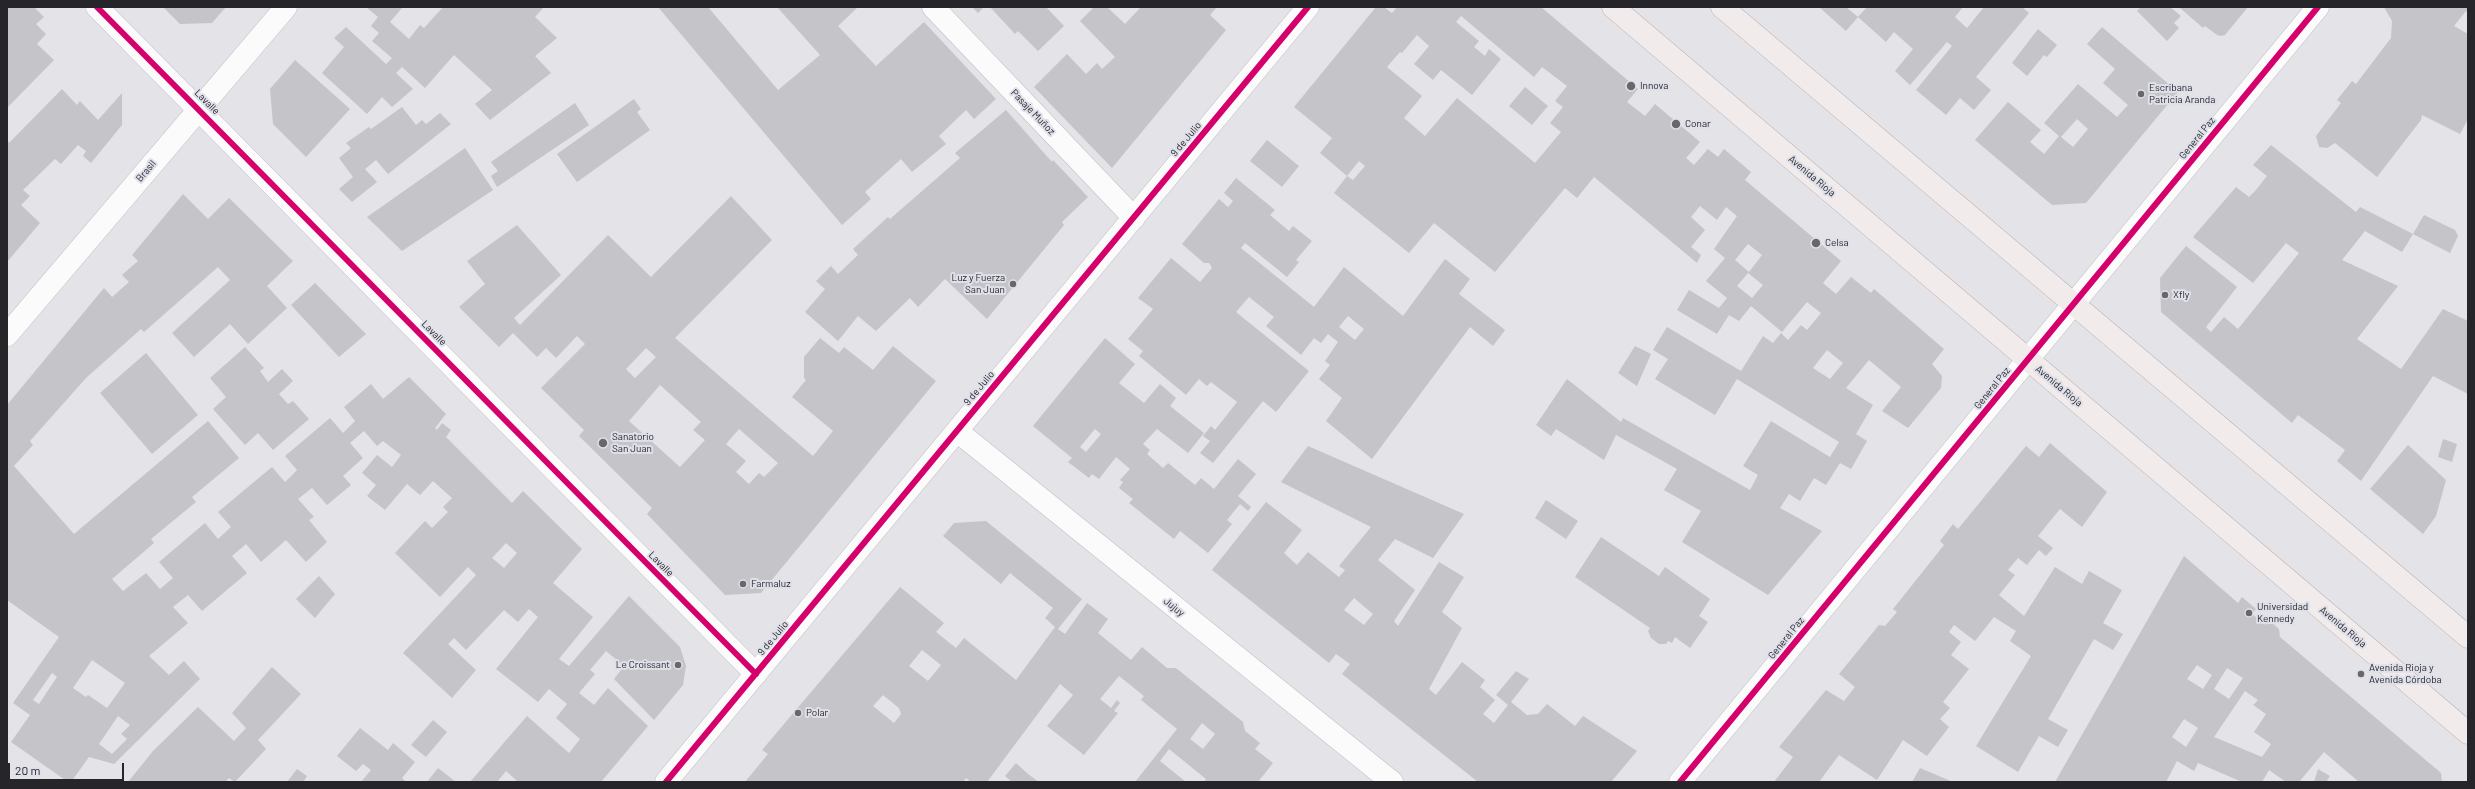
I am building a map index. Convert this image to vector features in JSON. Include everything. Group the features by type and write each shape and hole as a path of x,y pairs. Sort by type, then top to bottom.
{"main road":[{"name":"Avenida Rioja","path":"1613,7 2468,733"},
{"path":"1722,7 2468,637"}],"street":[{"name":"Lavalle","path":"97,7 756,674"},
{"name":"Brasil","path":"7,335 286,7"},
{"name":"Pasaje Muñoz","path":"933,7 1134,218"},
{"name":"9 de Julio","path":"666,782 1308,7"},
{"name":"General Paz","path":"1680,782 2318,7"},
{"name":"Jujuy","path":"957,431 1392,782"}],"building":[{"path":"7,7 34,7 44,17 36,24 46,34 37,44 54,60 7,108"},
{"path":"163,7 226,7 212,23 180,24"},
{"path":"366,7 402,8 390,22 409,39 420,25 424,28 443,7 544,7 535,17 557,38 535,56 551,73 490,120 475,104 492,90 454,55 425,88 402,67 396,73 413,89 392,107 382,97 367,114 322,73 344,47 334,38 346,27 386,64 392,58 372,41 379,33 371,26 378,17"},
{"path":"658,7 708,7 778,90 820,55 777,7 858,7 838,26 876,66 924,22 996,99 974,119 966,110 939,136 946,144 912,172 901,159 865,192 871,199 842,225"},
{"path":"972,7 984,7 978,13"},
{"path":"990,7 1046,7 1064,26 1038,51 1018,31 1015,34"},
{"path":"1094,7 1107,7 1125,24 1141,7 1217,7 1210,15 1226,30 1112,168 1034,87 1067,54 1086,74 1097,63 1102,69 1115,57 1080,21"},
{"path":"1376,7 1384,7 1392,13 1397,7 1541,7 1638,89 1627,102 1645,116 1655,104 1700,142 1686,158 1694,165 1708,149 1718,157 1724,149 1751,172 1745,180 1841,261 1823,283 1836,294 1851,277 1871,293 1874,289 1944,349 1932,364 1942,376 1941,388 1908,428 1882,411 1901,387 1869,360 1846,388 1873,405 1856,434 1867,441 1851,469 1840,463 1826,485 1814,478 1800,501 1789,494 1780,508 1822,531 1768,595 1682,542 1701,511 1664,490 1677,469 1616,435 1604,460 1556,429 1551,436 1536,425 1567,379 1621,422 1623,418 1750,490 1758,475 1743,466 1771,421 1830,457 1839,442 1737,379 1715,415 1655,379 1668,359 1653,350 1667,327 1741,371 1763,336 1773,343 1781,333 1788,340 1801,325 1807,330 1821,313 1807,302 1782,332 1751,306 1739,321 1729,315 1717,334 1677,310 1689,290 1719,308 1727,298 1706,281 1725,258 1714,249 1737,216 1726,207 1717,220 1700,206 1691,217 1705,230 1691,247 1701,255 1697,263 1594,177 1577,198 1565,188 1495,272 1434,223 1409,253 1334,193 1347,176 1320,153 1332,138 1294,107","holes":["1461,16 1534,77 1542,67 1567,86 1555,101 1563,107 1550,123 1561,132 1535,163 1457,98 1425,136 1404,118 1422,96 1387,67 1400,52 1402,53 1417,35 1429,46 1414,64 1433,80 1441,70 1472,95 1501,59 1489,49 1485,56 1474,47 1479,41 1456,22","1359,161 1365,166 1353,180 1347,176","1748,244 1762,255 1749,272 1735,260","1748,273 1763,285 1752,298 1737,286","1827,350 1843,363 1830,379 1813,368"]},
{"path":"1819,7 1846,7 1858,17 1846,31"},
{"path":"1867,7 1963,7 1955,17 1967,28 1984,7 2022,7 2029,13 1976,77 1991,90 1974,110 1960,98 1946,115 1916,90 1952,46 1947,42 1910,85 1895,71 1913,49 1894,32 1886,42 1858,17"},
{"path":"2141,7 2170,7 2181,16 2174,23 2179,28 2167,41 2137,11"},
{"path":"2179,7 2248,7 2225,35 2221,36 2217,35 2205,26 2203,28"},
{"path":"2384,7 2468,7 2468,13 2466,11 2454,26 2468,34 2468,119 2460,134 2422,115 2421,120 2377,177 2335,143 2327,148 2319,147 2316,136 2341,103 2337,100 2352,81 2356,84 2391,38 2392,21"},
{"path":"2102,27 2178,92 2086,203 2052,205 1975,140 2008,102 2041,130 2030,142 2044,154 2059,136 2044,123 2078,84 2117,117 2128,105 2103,83 2115,69 2087,44","holes":["2077,119 2088,129 2073,147 2061,137"]},
{"path":"2038,29 2057,45 2047,57 2044,55 2027,76 2012,63"},
{"path":"295,60 350,109 306,157 273,124 270,89"},
{"path":"1525,87 1548,106 1532,125 1509,106"},
{"path":"62,89 77,105 80,101 98,120 122,93 122,125 91,163 83,156 86,151 78,145 61,164 55,159 23,190 30,196 21,205 40,223 7,262 7,140 9,143"},
{"path":"634,99 641,109 637,112 650,130 577,182 557,154"},
{"path":"575,103 589,125 497,187 491,176 498,171 491,162"},
{"path":"402,107 416,125 422,120 426,124 440,113 451,124 388,174 376,160 365,169 377,182 352,202 339,189 353,177 339,158 351,148 346,143 369,127 371,129"},
{"path":"1006,110 1052,162 1053,160 1088,197 1062,222 1064,225 987,319 945,279 918,307 910,298 876,331 858,316 838,341 805,312 825,289 816,281 831,266 838,274 858,255 853,249 888,217 890,219 960,158 955,153"},
{"path":"1267,140 1299,166 1282,187 1250,161"},
{"path":"2271,145 2356,212 2360,207 2413,234 2402,252 2365,231 2342,260 2398,286 2357,339 2401,369 2443,309 2468,321 2468,394 2433,376 2361,481 2337,461 2345,450 2298,415 2292,423 2161,312 2160,278 2186,246 2237,287 2206,327 2211,332 2224,317 2238,329 2299,253 2286,243 2253,283 2193,237 2236,187 2249,197 2256,190 2267,176 2253,165"},
{"path":"465,148 493,190 402,251 367,217"},
{"path":"1236,178 1275,210 1270,215 1289,231 1293,226 1312,241 1296,260 1299,262 1287,277 1245,243 1241,248 1314,307 1344,267 1403,316 1445,259 1470,279 1459,294 1505,330 1493,346 1470,327 1372,459 1326,421 1342,398 1319,379 1330,365 1325,361 1338,342 1328,334 1321,343 1314,338 1301,355 1266,326 1274,317 1249,297 1236,312 1309,371 1276,412 1263,401 1213,463 1200,453 1210,441 1203,436 1211,426 1215,430 1237,402 1211,382 1207,386 1199,379 1186,395 1139,356 1143,351 1128,339 1153,309 1138,298 1171,258 1200,282 1212,268 1209,263 1204,263 1182,244 1219,199 1228,207 1233,201 1224,193","holes":["1348,316 1364,329 1355,340 1339,327"]},
{"path":"183,194 208,219 229,198 293,261 267,286 287,308 248,344 230,324 194,357 172,333 230,280 218,267 144,332 141,329 86,378 30,441 33,445 14,466 74,534 208,421 239,458 192,497 196,502 151,539 154,543 112,579 123,591 146,573 160,589 173,578 159,562 205,523 218,539 231,527 218,512 272,467 285,482 297,470 285,456 330,418 343,433 355,421 344,407 371,384 383,399 409,377 446,414 435,428 437,430 442,423 451,430 446,437 512,503 523,491 582,549 553,583 593,617 559,659 569,666 629,596 680,647 686,666 683,685 654,720 614,679 624,666 606,651 590,670 595,674 579,693 594,705 608,688 648,726 601,782 518,782 506,771 497,782 470,782 527,716 569,753 580,739 556,718 567,704 549,689 538,702 496,669 538,617 529,609 518,622 504,610 466,650 454,638 448,644 476,670 452,698 403,653 476,575 468,567 440,597 395,553 425,521 432,528 448,512 443,507 452,498 433,481 420,495 407,484 385,510 367,496 376,485 362,473 377,455 392,467 401,455 383,441 377,446 364,431 350,443 363,458 343,476 351,485 327,505 312,488 298,499 314,517 309,520 327,542 306,562 286,540 261,562 246,544 232,556 247,573 202,611 188,595 173,607 188,623 149,656 169,675 184,661 200,679 114,764 89,757 71,782 68,782 11,742 30,715 13,703 59,637 7,600 7,405 104,288 112,297 129,282 122,275 138,261 132,255","holes":["506,543 517,553 504,568 492,558","92,660 125,683 107,708 88,695 86,697 73,688","52,673 57,677 39,704 33,700","118,716 130,725 121,734 127,739 112,754 99,744"]},
{"path":"731,196 772,240 675,338 813,456 833,431 792,397 806,380 804,378 804,357 820,338 839,353 844,347 873,370 893,346 936,381 761,593 725,595 647,514 652,508 579,436 584,430 541,388 585,344 577,336 556,358 546,348 537,357 513,333 499,347 459,307 485,284 467,261 517,225 561,275 514,318 520,325 608,235 651,277","holes":["646,348 656,357 635,378 626,369","660,385 701,422 693,430 705,440 680,467 629,421","739,429 778,463 764,477 759,473 749,484 736,472 746,461 726,444"]},
{"path":"2424,215 2455,230 2458,236 2450,253 2413,234"},
{"path":"315,283 366,334 339,357 291,305"},
{"path":"1105,338 1135,364 1119,383 1144,403 1160,384 1176,398 1170,406 1204,433 1188,453 1157,429 1143,444 1150,450 1147,454 1163,468 1168,463 1195,485 1201,478 1214,489 1238,459 1256,474 1238,496 1251,507 1248,511 1240,504 1227,520 1232,524 1208,553 1180,531 1174,539 1129,503 1133,499 1119,488 1123,482 1120,480 1130,469 1116,457 1099,479 1092,474 1089,478 1068,462 1072,458 1033,426","holes":["1095,429 1101,434 1086,452 1080,447"]},
{"path":"1635,346 1651,354 1637,386 1618,373"},
{"path":"245,347 264,368 260,371 268,382 282,369 293,381 279,394 288,404 293,401 309,419 273,450 258,433 245,445 213,409 226,397 210,378"},
{"path":"146,353 198,415 152,454 100,393"},
{"path":"2443,439 2457,444 2452,462 2438,457"},
{"path":"2050,443 2107,492 2082,527 2060,509 2038,536 2053,548 2046,556 2039,550 2027,565 2018,558 2008,570 2015,575 1999,595 2024,616 2055,567 2082,584 2089,571 2122,590 2103,623 2123,634 2113,650 2094,639 2048,719 2068,730 2058,747 2039,736 2018,772 1976,746 2031,656 2010,641 2016,631 1994,617 1975,641 1954,625 1949,632 1961,642 1951,655 1969,669 1943,702 1950,708 1940,719 1949,727 1927,756 1903,740 1877,780 1839,755 1819,782 1774,782 1793,757 1779,747 1826,690 1844,701 1855,687 1839,674 1879,625 1885,626 1897,612 1893,609 1944,545 1940,541 1953,524 1958,529 2026,446 2039,457"},
{"path":"2408,445 2446,480 2436,516 2423,534 2370,489"},
{"path":"1308,446 1464,514 1433,558 1395,539 1378,560 1415,590 1394,621 1398,626 1439,562 1464,577 1442,612 1462,628 1429,689 1436,695 1462,662 1485,680 1480,687 1495,700 1483,714 1494,723 1508,705 1496,695 1516,671 1529,679 1511,702 1527,715 1538,714 1547,704 1575,726 1583,716 1637,751 1611,782 1478,782 1342,674 1350,664 1336,654 1329,663 1212,570 1266,502 1302,530 1284,553 1297,565 1308,552 1339,577 1345,570 1339,566 1371,527 1281,482","holes":["1354,598 1373,614 1364,625 1344,610"]},
{"path":"1546,500 1578,521 1566,539 1535,518"},
{"path":"986,521 1082,599 1058,629 1065,634 1087,603 1108,619 1098,633 1131,660 1142,647 1167,668 1176,668 1243,722 1245,731 1260,743 1255,749 1273,763 1258,782 1204,782 1206,779 1169,749 1160,761 1186,782 1135,782 1177,729 1141,700 1144,696 1119,676 1100,699 1111,708 1117,700 1120,703 1114,711 1118,713 1084,755 1047,726 1073,695 1060,684 987,782 971,782 966,778 963,782 745,782 768,754 762,750 900,587 944,623 936,632 956,648 964,638 1016,680 1055,627 1045,618 1053,608 1010,573 1001,584 943,536 954,523","holes":["922,650 941,665 928,681 909,666","883,695 899,708 901,714 894,723 873,706","1202,723 1215,734 1203,749 1190,739"]},
{"path":"1601,537 1659,576 1665,567 1710,599 1699,616 1708,622 1690,648 1675,637 1672,643 1668,641 1666,644 1659,644 1651,638 1648,631 1650,628 1575,577"},
{"path":"2184,556 2238,603 2242,597 2256,609 2252,614 2266,625 2269,620 2279,629 2280,637 2441,773 2442,782 2359,782 2324,752 2299,782 2286,782 2269,770 2262,782 2242,782 2198,763 2194,771 2177,761 2166,782 2055,782","holes":["2197,665 2212,675 2203,689 2187,679","2227,668 2243,678 2229,699 2214,689","2245,691 2258,700 2253,705 2266,714 2254,732 2271,744 2262,757 2214,737","2184,719 2198,728 2186,747 2172,737"]},
{"path":"319,576 335,594 315,618 296,599"},
{"path":"272,667 301,694 258,740 266,749 235,782 229,778 225,782 128,782 153,751 198,707 234,741 246,728 232,713"},
{"path":"433,720 447,732 426,757 411,745"},
{"path":"360,728 388,750 393,743 415,762 402,778 406,782 361,782 371,770 363,764 356,771 337,756"},
{"path":"1016,763 1039,782 1012,782 1005,776"},
{"path":"438,768 456,782 427,782"},
{"path":"1920,768 1953,782 1912,782"},
{"path":"297,769 307,776 303,782 287,782"},
{"path":"2318,769 2330,776 2326,782 2314,782"}],"cycle path":[{"path":"97,7 756,674"},
{"path":"666,782 1308,7"},
{"path":"1680,782 2318,7"}],"place":[{"name":"Innova","path":"1631,86"},
{"name":"Escribana Patricia Aranda","path":"2141,94"},
{"name":"Conar","path":"1676,124"},
{"name":"Celsa","path":"1816,243"},
{"name":"Luz y Fuerza San Juan","path":"1013,284"},
{"name":"Xfly","path":"2165,295"},
{"name":"Sanatorio San Juan","path":"603,443"},
{"name":"Farmaluz","path":"743,584"},
{"name":"Universidad Kennedy","path":"2249,613"},
{"name":"Le Croissant","path":"678,665"},
{"name":"Avenida Rioja y Avenida Córdoba","path":"2361,674"},
{"name":"Polar","path":"798,713"}]}
